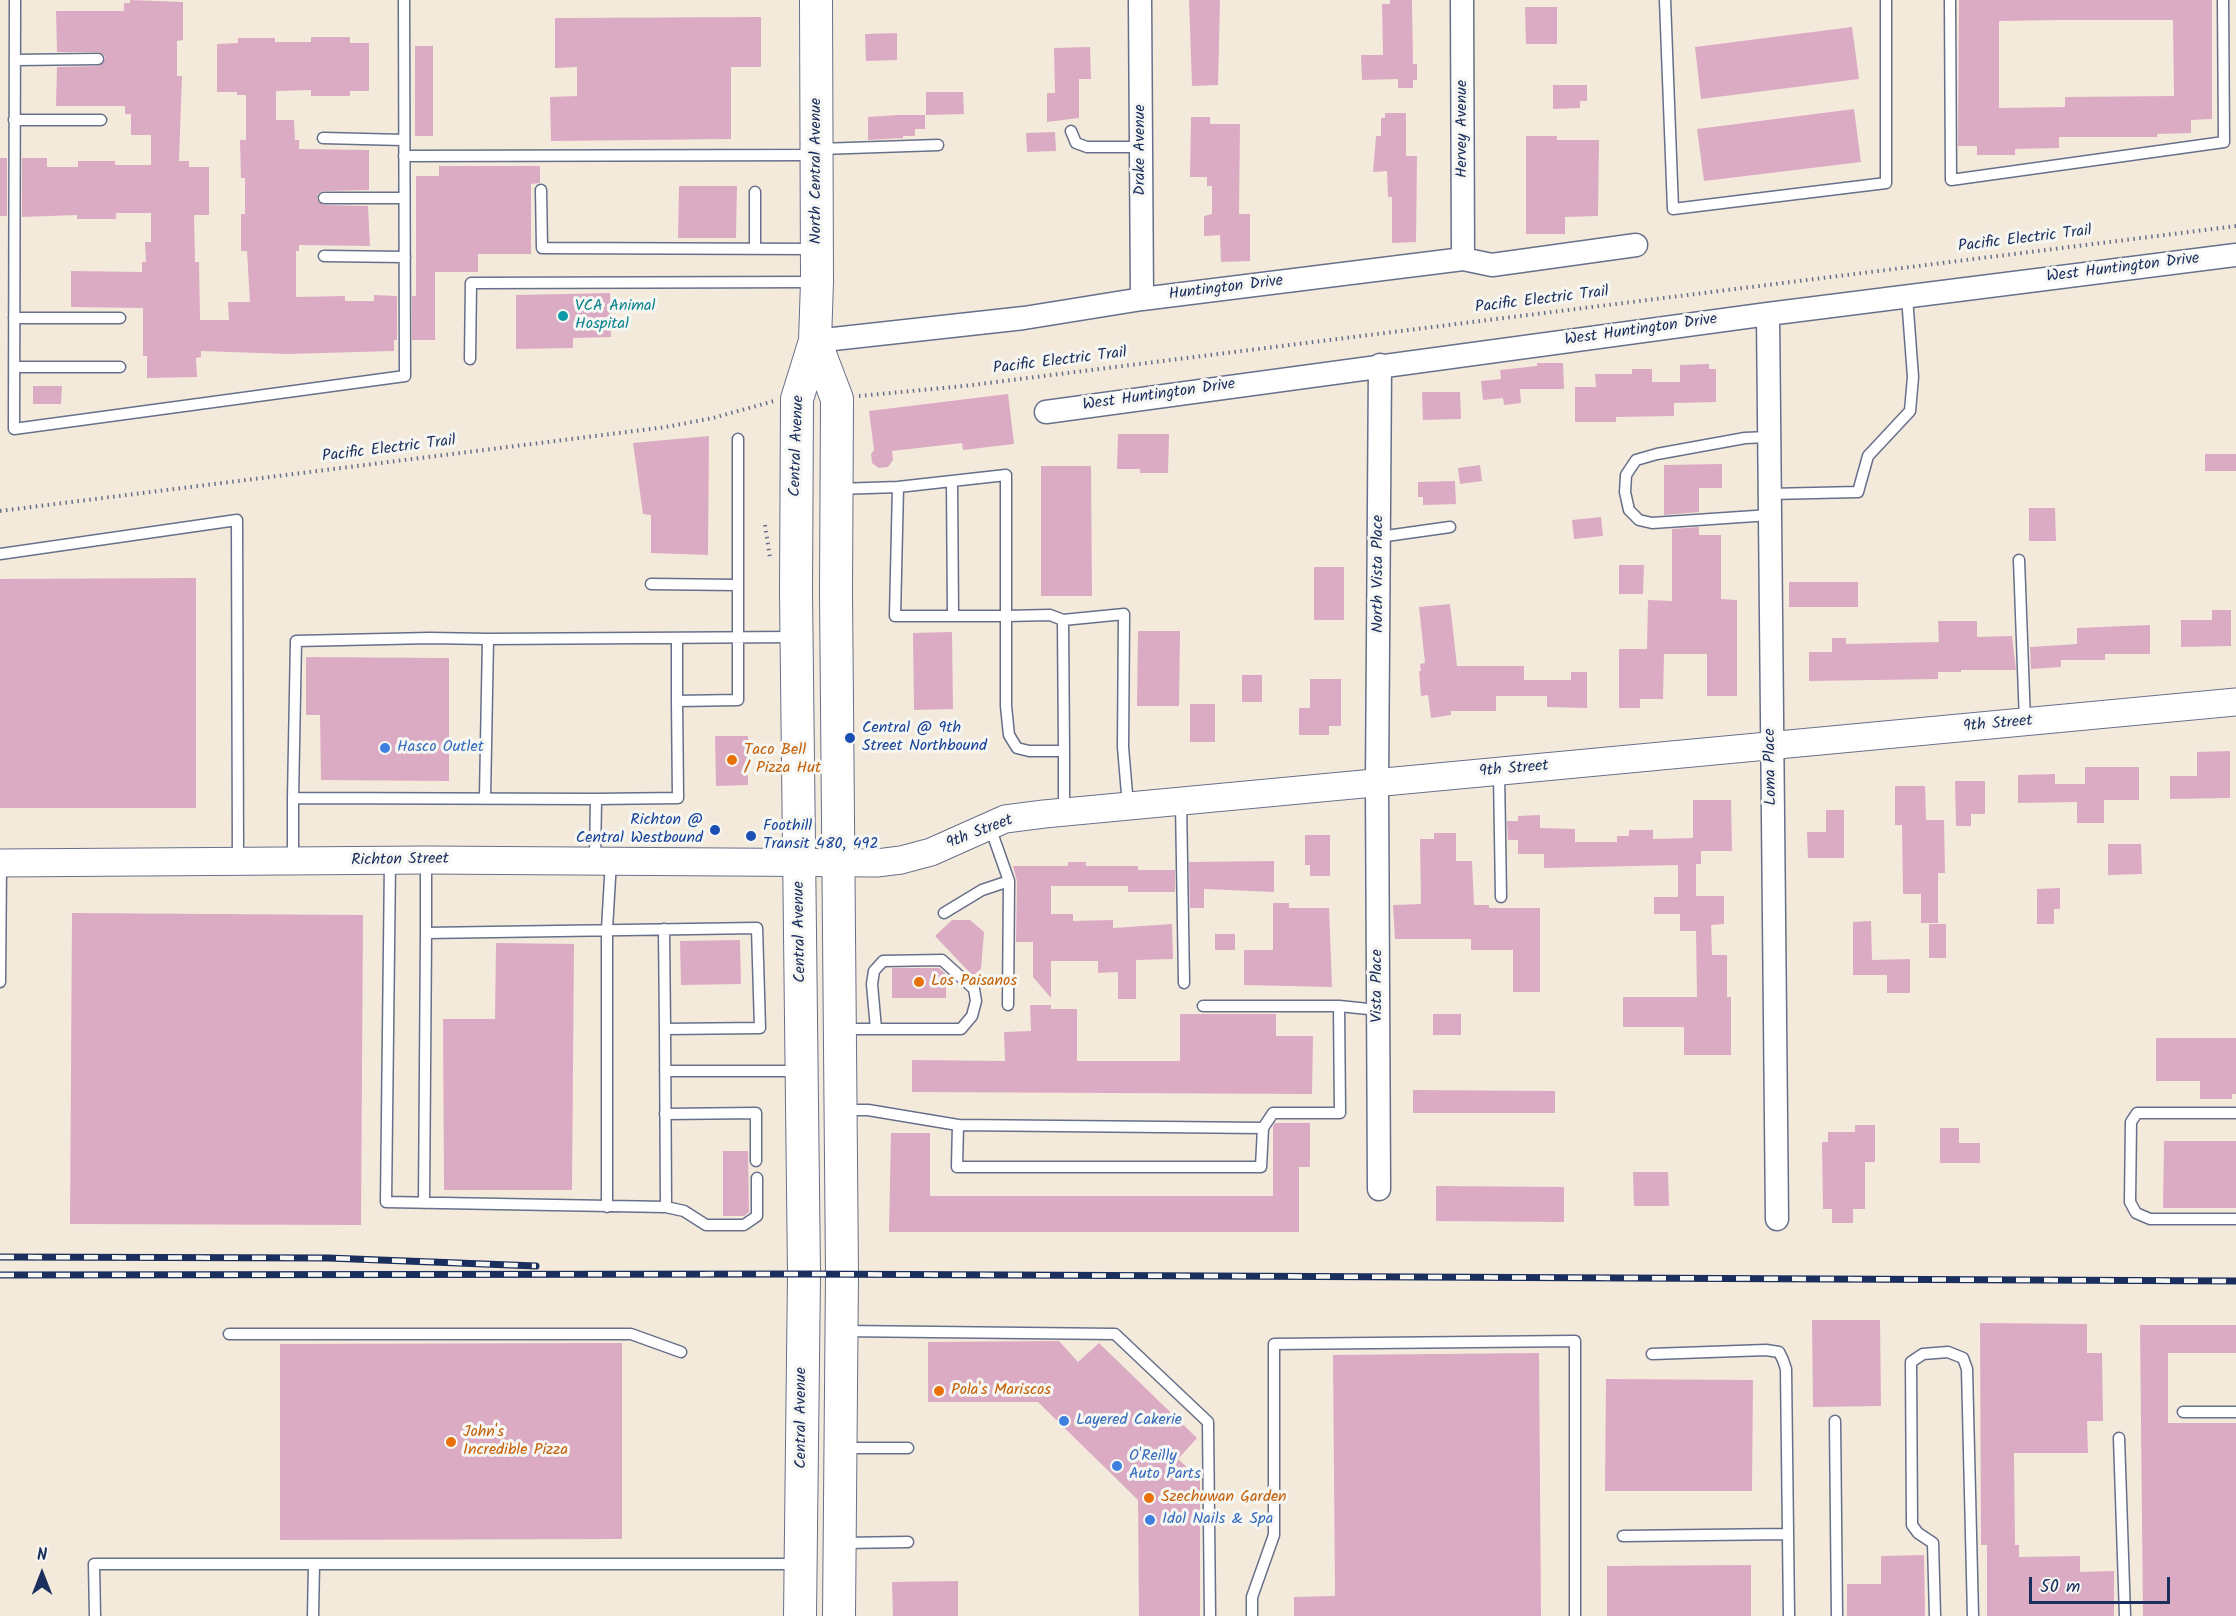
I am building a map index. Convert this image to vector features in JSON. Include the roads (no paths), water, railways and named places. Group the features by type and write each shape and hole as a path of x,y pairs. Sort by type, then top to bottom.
{"main road":[{"name":"North Central Avenue","path":"815,341 817,282 816,0"},
{"name":"Central Avenue","path":"815,341 837,399 841,1029 839,1616"},
{"name":"Central Avenue","path":"800,1616 803,1071 796,637 797,399 815,341"}],"street":[{"name":"Drake Avenue","path":"1140,0 1142,299"},
{"name":"Hervey Avenue","path":"1462,0 1464,259"},
{"name":"Huntington Drive","path":"815,341 1024,318 1142,299 1464,259 1492,265 1636,246"},
{"name":"West Huntington Drive","path":"1046,412 1380,365 2236,255"},
{"name":"Loma Place","path":"1768,314 1777,1220"},
{"name":"North Vista Place","path":"1377,783 1380,365"},
{"name":"9th Street","path":"800,860 839,862 901,860 931,852 1005,819 1064,812 2236,702"},
{"name":"Vista Place","path":"1377,783 1379,1189"},
{"name":"Richton Street","path":"1,862 800,860"}],"lane":[{"path":"15,0 14,429 405,376 404,0"},
{"path":"1665,0 1673,209 1886,183 1886,0"},
{"path":"1950,0 1951,180 2224,142 2223,0"},
{"path":"15,60 98,59"},
{"path":"14,120 101,120"},
{"path":"1071,131 1076,143 1087,147 1141,147"},
{"path":"323,138 404,140"},
{"path":"404,156 817,152 938,145"},
{"path":"541,190 542,248 817,249"},
{"path":"755,192 755,249"},
{"path":"324,198 404,198"},
{"path":"324,256 405,257"},
{"path":"470,360 471,283 817,282"},
{"path":"1769,437 1745,438 1636,460 1626,475 1625,492 1629,510 1639,520 1652,523 1858,492 1868,456 1910,411 1913,377 1907,297"},
{"path":"14,318 120,318"},
{"path":"14,367 120,367"},
{"path":"677,701 738,700 738,439"},
{"path":"836,489 898,487 1006,475 1006,720 1009,735 1017,748 1029,751 1064,751"},
{"path":"952,481 953,616"},
{"path":"898,487 895,616 1050,615 1063,620 1124,614 1123,747 1128,806"},
{"path":"0,554 237,520 238,862"},
{"path":"1379,537 1450,527"},
{"path":"2019,560 2025,722"},
{"path":"651,584 737,585"},
{"path":"1063,620 1064,812"},
{"path":"293,862 296,641 796,637"},
{"path":"293,798 485,797 596,800 678,798 677,638"},
{"path":"485,797 488,639"},
{"path":"1499,772 1501,897"},
{"path":"596,800 603,860 607,929 607,1207"},
{"path":"1181,801 1184,983"},
{"path":"989,826 1009,881 1008,1005"},
{"path":"424,1203 426,860"},
{"path":"0,982 1,862"},
{"path":"390,862 386,1202 666,1207 684,1211 706,1225 744,1225 757,1216 757,1178"},
{"path":"944,913 982,890 1009,881"},
{"path":"426,933 757,928 760,1028 665,1029"},
{"path":"664,929 666,1207"},
{"path":"841,1029 876,1029 961,1029 972,1016 976,1000 974,989 942,960 883,961 873,971 876,1029"},
{"path":"1203,1006 1339,1006 1378,1010"},
{"path":"958,1125 957,1167 1261,1167 1263,1128 1273,1113 1340,1113 1339,1006"},
{"path":"665,1071 803,1071"},
{"path":"841,1110 868,1110 958,1125 1263,1128"},
{"path":"665,1114 756,1113 756,1161"},
{"path":"2236,1113 2137,1113 2131,1122 2130,1202 2136,1213 2150,1219 2236,1219"},
{"path":"841,1331 1115,1334 1208,1422 1210,1616"},
{"path":"229,1334 631,1334 681,1352"},
{"path":"1252,1616 1252,1597 1274,1535 1274,1344 1563,1341 1575,1341 1575,1616"},
{"path":"1652,1354 1766,1350 1779,1352 1786,1369 1789,1616"},
{"path":"1935,1616 1934,1543 1918,1533 1912,1525 1911,1362 1923,1354 1948,1352 1963,1358 1967,1369 1973,1616"},
{"path":"2183,1412 2236,1412"},
{"path":"1835,1420 1837,1616"},
{"path":"2119,1438 2125,1616"},
{"path":"841,1448 908,1448"},
{"path":"1623,1536 1787,1534"},
{"path":"840,1543 908,1542"},
{"path":"95,1616 94,1564 801,1564"},
{"path":"313,1616 314,1564"}],"railway":[{"path":"0,1257 328,1258 536,1266"},
{"path":"0,1275 804,1274 2236,1281"}],"place":[{"name":"VCA Animal Hospital","path":"563,316"},
{"name":"Central @ 9th Street Northbound","path":"850,738"},
{"name":"Hasco Outlet","path":"385,748"},
{"name":"Taco Bell / Pizza Hut","path":"732,760"},
{"name":"Richton @ Central Westbound","path":"715,830"},
{"name":"Foothill Transit 480, 492","path":"751,836"},
{"name":"Los Paisanos","path":"919,982"},
{"name":"Pola's Mariscos","path":"939,1391"},
{"name":"Layered Cakerie","path":"1064,1421"},
{"name":"John's Incredible Pizza","path":"451,1442"},
{"name":"O'Reilly Auto Parts","path":"1117,1466"},
{"name":"Szechuwan Garden","path":"1149,1498"},
{"name":"Idol Nails & Spa","path":"1150,1520"}]}
